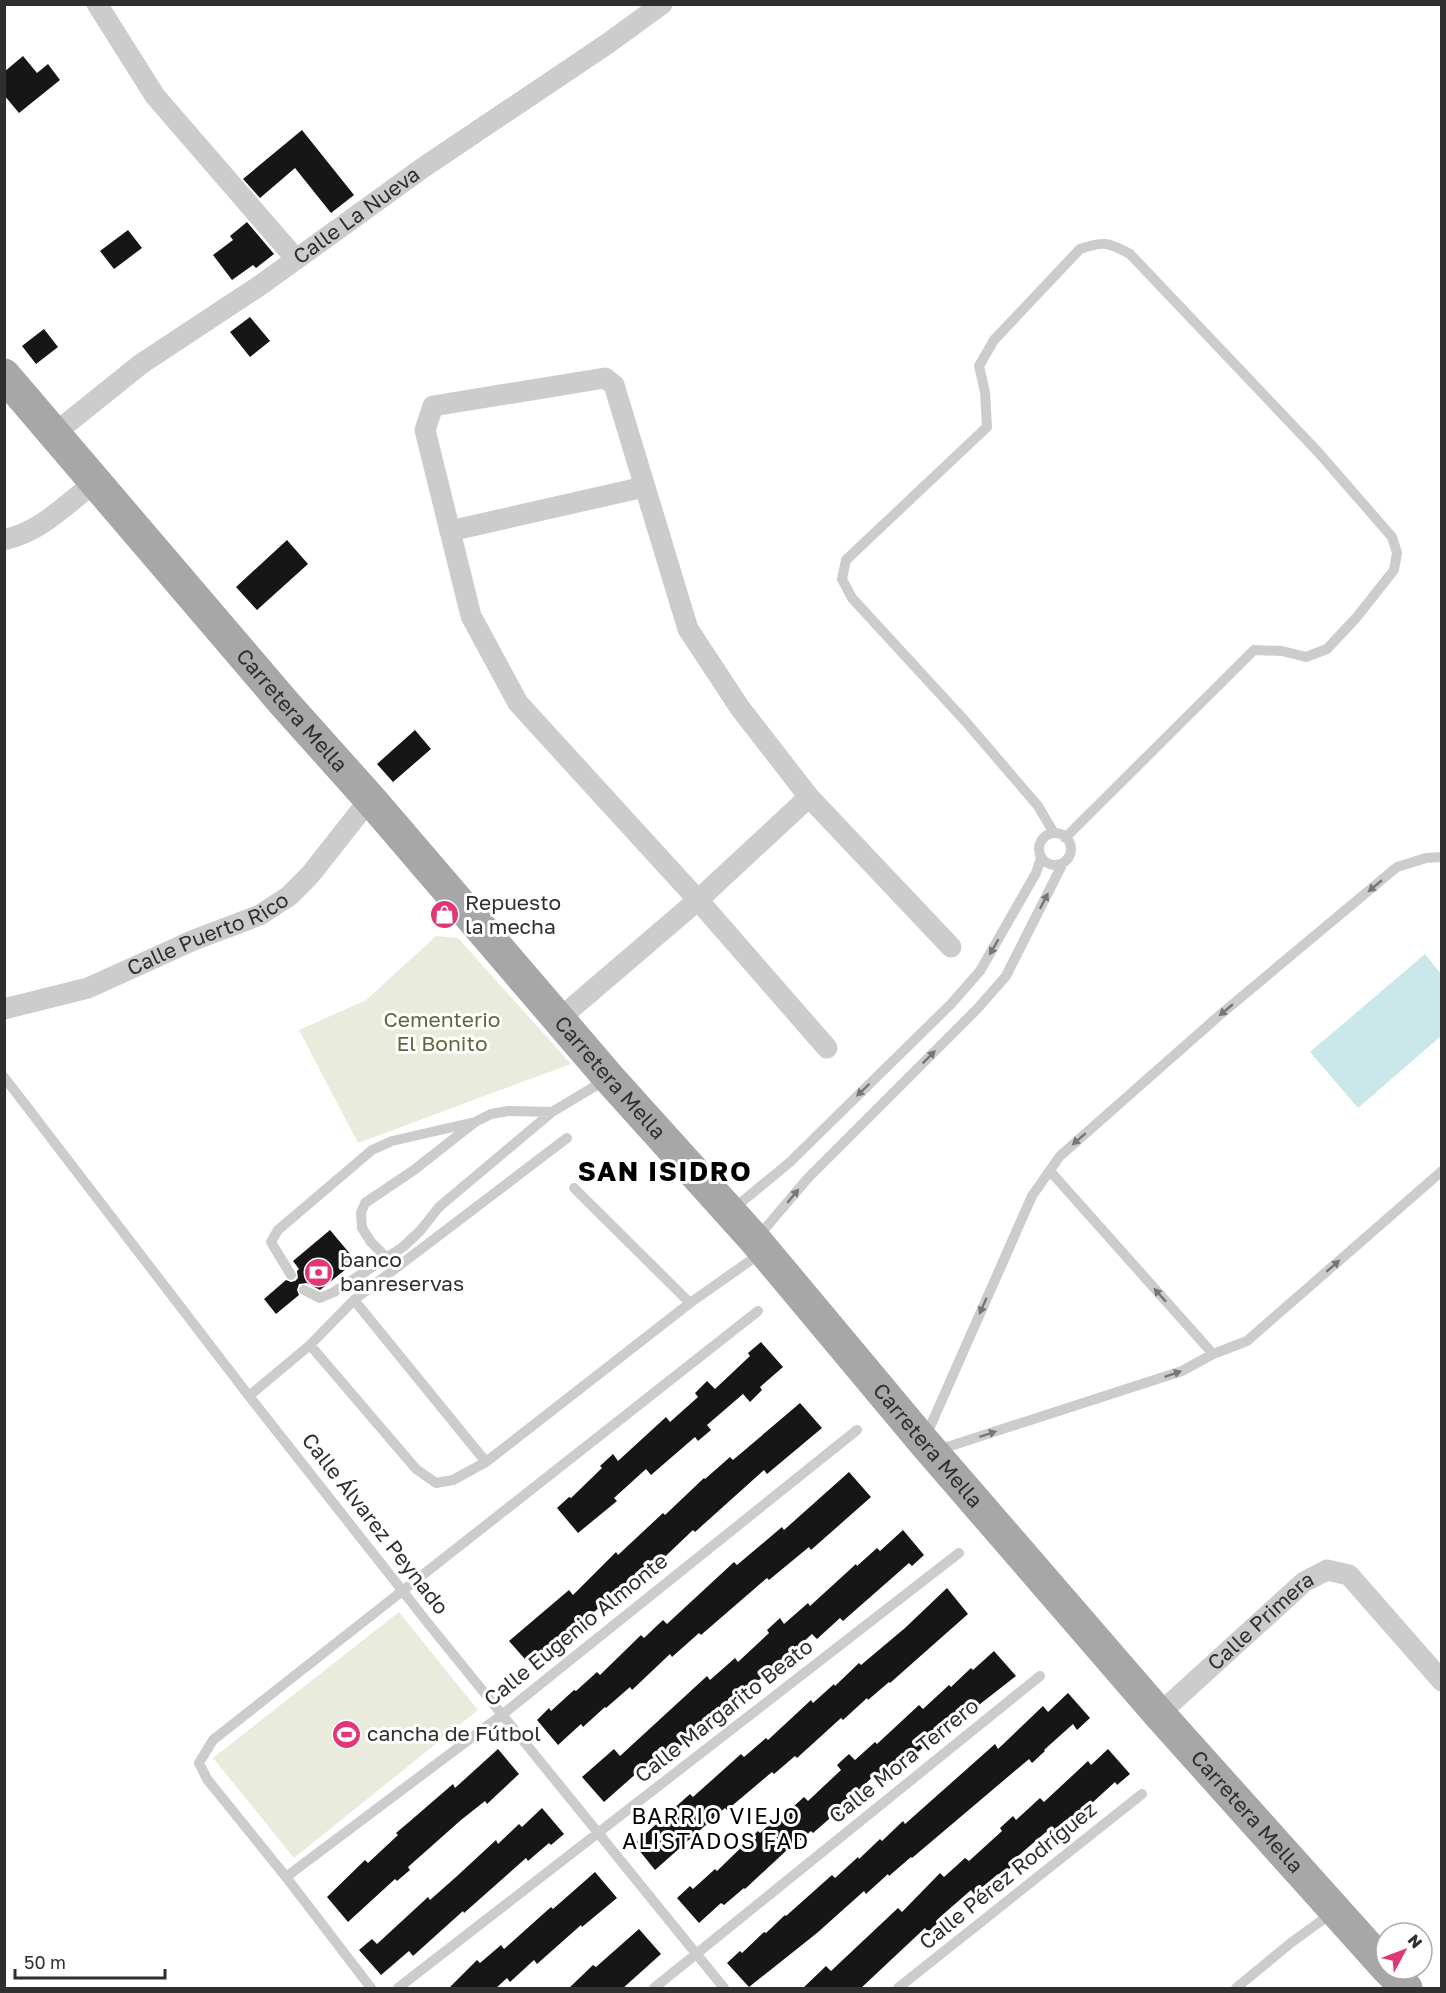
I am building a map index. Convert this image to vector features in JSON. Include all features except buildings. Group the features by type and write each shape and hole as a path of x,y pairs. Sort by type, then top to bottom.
{"main road":[{"name":"Carretera Mella","path":"4,375 609,1078 730,1212 1158,1714 1374,1954"}],"street":[{"path":"97,4 155,96 296,259"},
{"name":"Calle La Nueva","path":"55,433 141,364 662,4"},
{"path":"827,1048 698,900 518,703 471,616 425,430 433,406 605,378 614,385 688,629 740,708 809,797 951,947"},
{"path":"4,538 7,540 21,536 37,527 95,482"},
{"path":"450,531 644,487"},
{"path":"559,1019 698,900 809,797"},
{"name":"Calle Puerto Rico","path":"4,1010 88,988 194,940 260,915 289,896 310,875 370,799"},
{"name":"Calle Primera","path":"1158,1714 1304,1582 1327,1570 1348,1575 1442,1681"}],"lane":[{"path":"310,1345 416,1469 436,1483 453,1480 486,1462 690,1303 759,1246 808,1178 978,1008 1006,976 1063,863 1069,857 1071,849 1065,837 1054,833 1038,806 966,722 852,598 842,579 846,560 987,427 985,392 979,366 994,339 1080,249 1095,244 1111,244 1130,254 1318,452 1392,537 1397,553 1394,570 1356,618 1327,649 1306,657 1282,651 1254,650 1065,837"},
{"path":"1054,833 1046,836 1040,842 1041,858 1047,864 1056,866 1063,863"},
{"path":"928,1447 1032,1196 1060,1156 1221,1014 1397,867 1426,858 1442,857"},
{"path":"730,1212 790,1162 951,1004 980,971 1036,873 1041,858"},
{"name":"Calle Álvarez Peynado","path":"4,1077 402,1591 724,1989"},
{"path":"304,1290 320,1298 387,1258 420,1231 439,1207 552,1112 609,1078"},
{"path":"387,1258 371,1242 362,1228 361,1213 365,1203 414,1170 475,1122 491,1114 508,1111 552,1112"},
{"path":"291,1275 271,1242 278,1230 372,1150 392,1141 475,1122"},
{"path":"249,1396 310,1345 354,1299 567,1138"},
{"path":"1050,1171 1213,1354"},
{"path":"928,1447 1182,1371 1213,1354 1247,1341 1442,1171"},
{"path":"574,1188 690,1303"},
{"path":"354,1299 486,1462"},
{"path":"371,1989 286,1877 207,1779 199,1763 213,1740 758,1311"},
{"name":"Calle Eugenio Almonte","path":"286,1877 503,1714 857,1430"},
{"name":"Calle Margarito Beato","path":"398,1989 959,1553"},
{"name":"Calle Mora Terrero","path":"654,1989 1040,1676"},
{"name":"Calle Pérez Rodríguez","path":"898,1989 1142,1794"},
{"path":"1236,1989 1292,1942 1335,1911"}],"green space":[{"name":"Cementerio El Bonito","path":"436,936 458,938 571,1064 358,1143 299,1030 366,1000"},
{"name":"cancha de Fútbol","path":"399,1612 478,1710 294,1858 213,1758"}],"water":[{"path":"1425,954 1441,974 1441,1036 1358,1108 1310,1052"}],"place":[{"name":"Repuesto la mecha","path":"444,915"},
{"name":"banco banreservas","path":"319,1272"},
{"name":"cancha de Fútbol","path":"346,1734"}],"district":[{"name":"SAN ISIDRO","path":"665,1172"},
{"name":"BARRIO VIEJO ALISTADOS FAD","path":"716,1829"}]}
